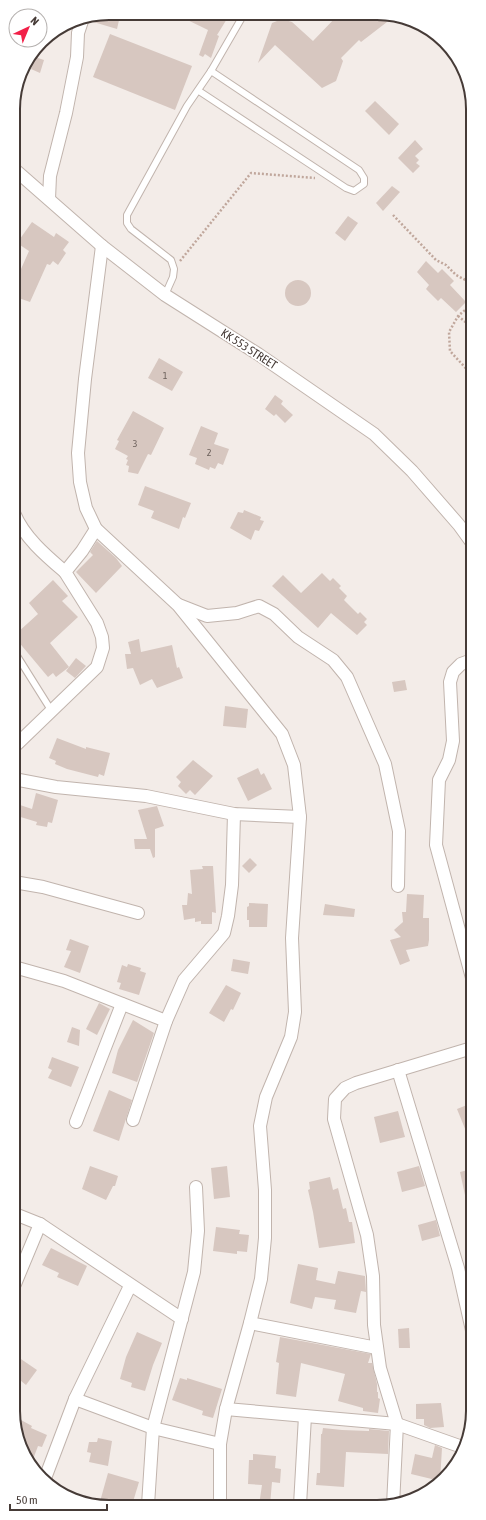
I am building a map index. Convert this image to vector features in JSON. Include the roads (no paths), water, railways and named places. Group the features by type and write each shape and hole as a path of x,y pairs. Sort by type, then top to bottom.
{"street":[{"path":"49,199 50,176 66,113 82,25"},
{"name":"KK 553 STREET","path":"20,174 102,246 165,295 258,354 374,434 412,472 466,535"},
{"path":"102,246 85,379 78,453 80,482 86,508 96,529 178,605 282,734 294,765 300,817 292,938 295,1012 291,1037 266,1097 260,1126 265,1190 265,1238 261,1279 226,1409 220,1444 220,1500"},
{"path":"20,524 40,550 65,572 97,623 102,637 103,648 97,667 20,741"},
{"path":"65,572 82,551 96,529"},
{"path":"178,605 207,616 236,613 259,606 274,614 298,637 333,660 347,677 385,764 399,831 398,886"},
{"path":"466,662 461,664 453,672 450,682 453,740 449,760 438,780 436,845 466,956"},
{"path":"20,780 56,787 146,796 234,814 300,817"},
{"path":"133,1120 166,1021 184,980 224,933 232,886 234,814"},
{"path":"20,883 43,887 138,913"},
{"path":"20,970 64,981 166,1021"},
{"path":"76,1122 122,1004"},
{"path":"393,1498 397,1424 380,1368 374,1325 373,1276 368,1235 334,1119 335,1099 345,1088 356,1083 466,1050"},
{"path":"398,1070 458,1268 466,1302"},
{"path":"148,1500 153,1428 194,1272 198,1231 196,1187"},
{"path":"20,1216 40,1224 130,1286 182,1319"},
{"path":"20,1272 40,1224"},
{"path":"46,1474 75,1399 130,1286"},
{"path":"250,1323 377,1348"},
{"path":"75,1399 153,1428 220,1444"},
{"path":"226,1409 397,1424 459,1446"},
{"path":"300,1500 305,1416"}],"lane":[{"path":"165,295 173,277 174,270 171,260 131,229 128,223 127,215 187,106 199,91 241,20"},
{"path":"199,91 332,179 354,191 364,184 364,178 359,170 211,71"},
{"path":"20,661 51,710"}]}
